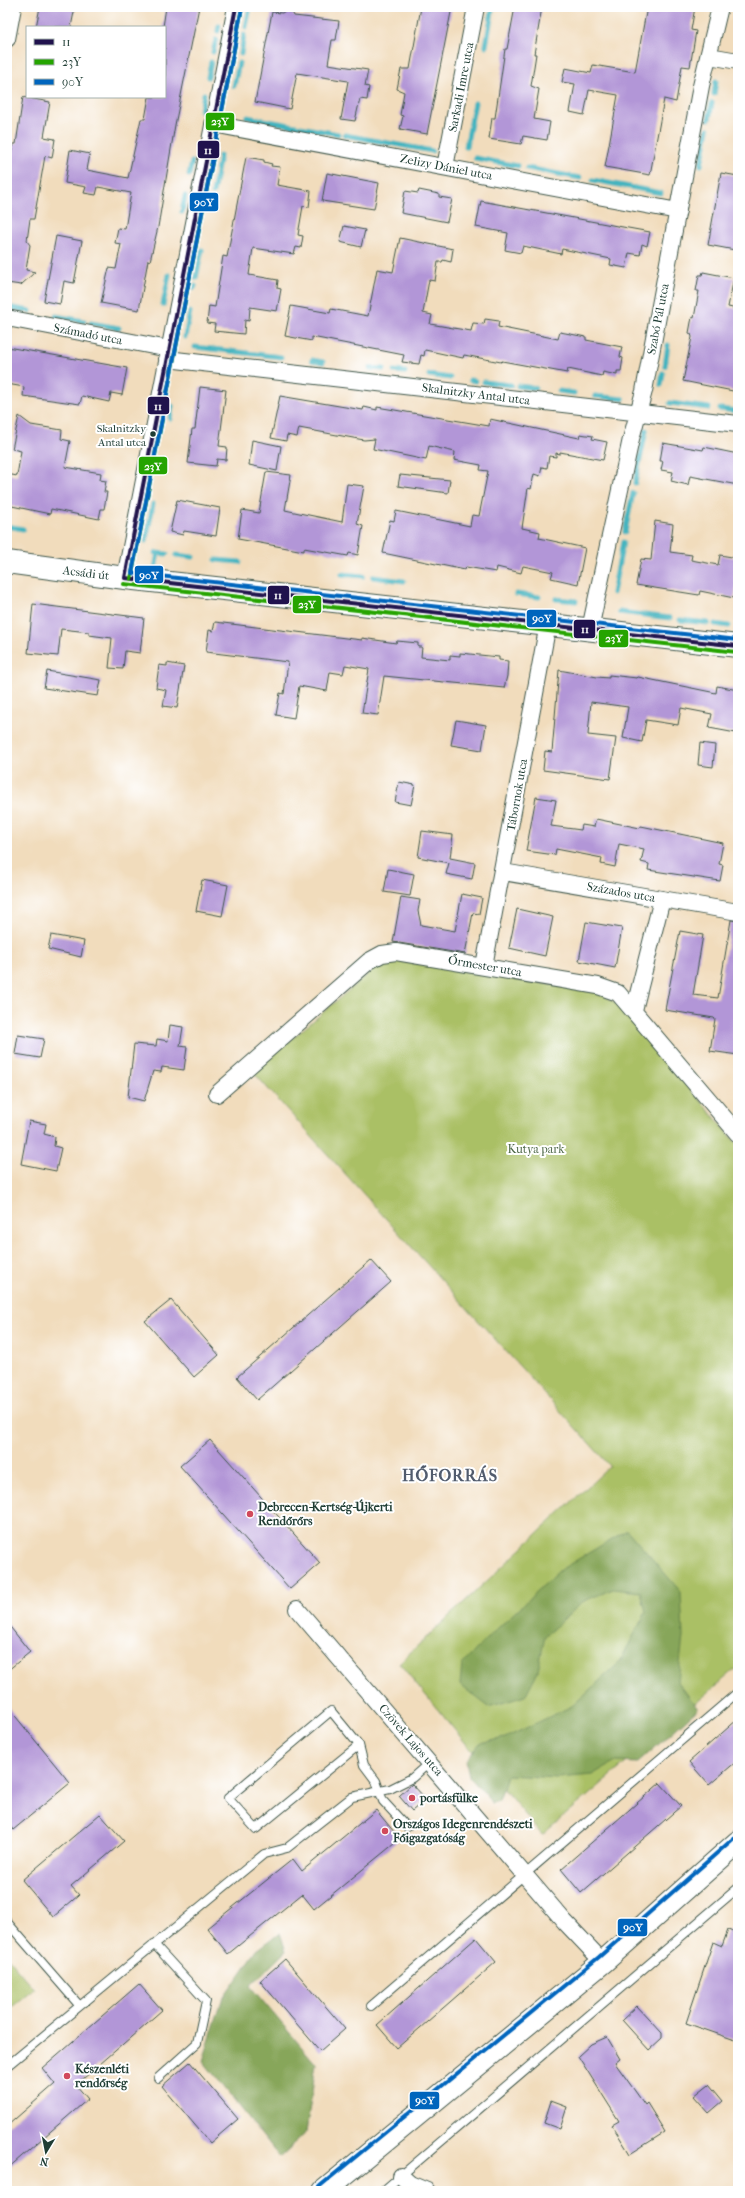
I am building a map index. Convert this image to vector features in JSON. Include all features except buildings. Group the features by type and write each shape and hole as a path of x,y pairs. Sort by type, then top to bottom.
{"main road":[{"name":"Acsádi út","path":"7,562 124,578 738,646"},
{"path":"324,2191 603,1962 738,1842"}],"street":[{"path":"7,39 13,7"},
{"path":"124,578 236,7"},
{"name":"Sarkadi Imre utca","path":"445,167 476,7"},
{"name":"Szabó Pál utca","path":"590,629 638,412 720,7"},
{"path":"709,56 738,61"},
{"name":"Zelizy Dániel utca","path":"213,124 678,211"},
{"name":"Számadó utca","path":"7,318 168,354"},
{"name":"Skalnitzky Antal utca","path":"168,354 738,424"},
{"name":"Tábornok utca","path":"484,966 503,872 548,624"},
{"name":"Százados utca","path":"503,872 738,912"},
{"path":"634,1010 662,899"},
{"name":"Őrmester utca","path":"217,1094 376,957 396,952 484,966 608,989 618,993 738,1134"},
{"name":"Czövek Lajos utca","path":"297,1609 430,1762 525,1875 603,1962"},
{"path":"401,2176 410,2184 427,2191"}],"lane":[{"path":"371,2006 738,1692"},
{"path":"359,1745 256,1829 228,1798 331,1711 359,1745 364,1765 376,1782 383,1801 407,1827"},
{"path":"7,2066 79,2005 264,1854 287,1848 352,1797 390,1789 412,1778 430,1762"},
{"path":"384,2191 738,1888"},
{"path":"7,1922 79,2005"},
{"path":"154,1944 206,2001 197,2043 158,2078"}],"green space":[{"name":"Kutya park","path":"398,961 598,992 621,1006 738,1145 738,1667 542,1835 399,1663 610,1466 253,1072 382,962"},
{"path":"627,1530 681,1592 683,1636 678,1682 698,1709 638,1763 614,1762 592,1775 558,1778 507,1775 499,1801 492,1803 469,1776 466,1761 480,1743 505,1738 572,1706 619,1663 646,1612 641,1592 613,1589 584,1601 545,1636 538,1671 525,1696 489,1707 460,1685 462,1665 484,1641 560,1570"},
{"path":"280,1933 286,1951 250,1986 316,2064 306,2133 280,2157 203,2061 222,2000 257,1950"},
{"path":"7,1957 34,1989 7,2011"}],"waterway":[{"path":"246,27 250,7"},
{"path":"486,46 492,12"},
{"path":"218,31 219,26"},
{"path":"241,54 244,35"},
{"path":"213,52 216,40"},
{"path":"208,77 211,62"},
{"path":"234,86 239,63"},
{"path":"714,94 716,81"},
{"path":"201,111 204,94"},
{"path":"466,147 475,103"},
{"path":"709,119 712,103"},
{"path":"247,117 338,134"},
{"path":"701,165 708,129"},
{"path":"345,135 432,151"},
{"path":"213,193 220,156"},
{"path":"475,158 518,166"},
{"path":"189,175 192,162"},
{"path":"527,168 580,178"},
{"path":"593,180 661,193"},
{"path":"182,212 185,196"},
{"path":"196,278 202,250"},
{"path":"163,305 169,275"},
{"path":"7,307 30,311"},
{"path":"185,337 190,312"},
{"path":"56,316 84,321"},
{"path":"91,323 119,328"},
{"path":"665,366 668,345"},
{"path":"195,347 281,357"},
{"path":"312,360 323,362"},
{"path":"370,368 384,369"},
{"path":"394,371 405,372"},
{"path":"661,385 663,373"},
{"path":"429,375 450,378"},
{"path":"470,380 475,381"},
{"path":"484,382 511,385"},
{"path":"518,386 535,388"},
{"path":"559,391 574,393"},
{"path":"595,396 623,399"},
{"path":"670,403 709,408"},
{"path":"170,419 172,406"},
{"path":"720,409 737,411"},
{"path":"635,483 646,430"},
{"path":"625,532 633,493"},
{"path":"146,541 153,504"},
{"path":"7,526 23,529"},
{"path":"613,593 623,542"},
{"path":"156,553 167,554"},
{"path":"155,569 158,553"},
{"path":"176,555 193,557"},
{"path":"216,560 240,562"},
{"path":"342,574 363,576"},
{"path":"373,577 404,581"},
{"path":"516,594 539,597"},
{"path":"556,599 576,601"},
{"path":"619,612 670,618"},
{"path":"680,620 708,623"},
{"path":"715,624 729,626"}],"transit line":[{"name":"11","path":"125,578 236,7"},
{"name":"23Y","path":"131,579 242,8"},
{"name":"90Y","path":"242,8 132,573 738,640"},
{"name":"11","path":"125,578 738,646"},
{"name":"23Y","path":"124,584 737,652"},
{"name":"90Y","path":"320,2186 599,1957 734,1838"}],"place":[{"name":"Skalnitzky Antal utca","path":"153,434"},
{"name":"Debrecen-Kertség-Újkerti Rendőrőrs","path":"250,1514"},
{"name":"portásfülke","path":"412,1798"},
{"name":"Országos Idegenrendészeti Főigazgatóság","path":"385,1831"},
{"name":"Készenléti rendőrség","path":"67,2076"}],"district":[{"name":"HŐFORRÁS","path":"450,1475"}]}
